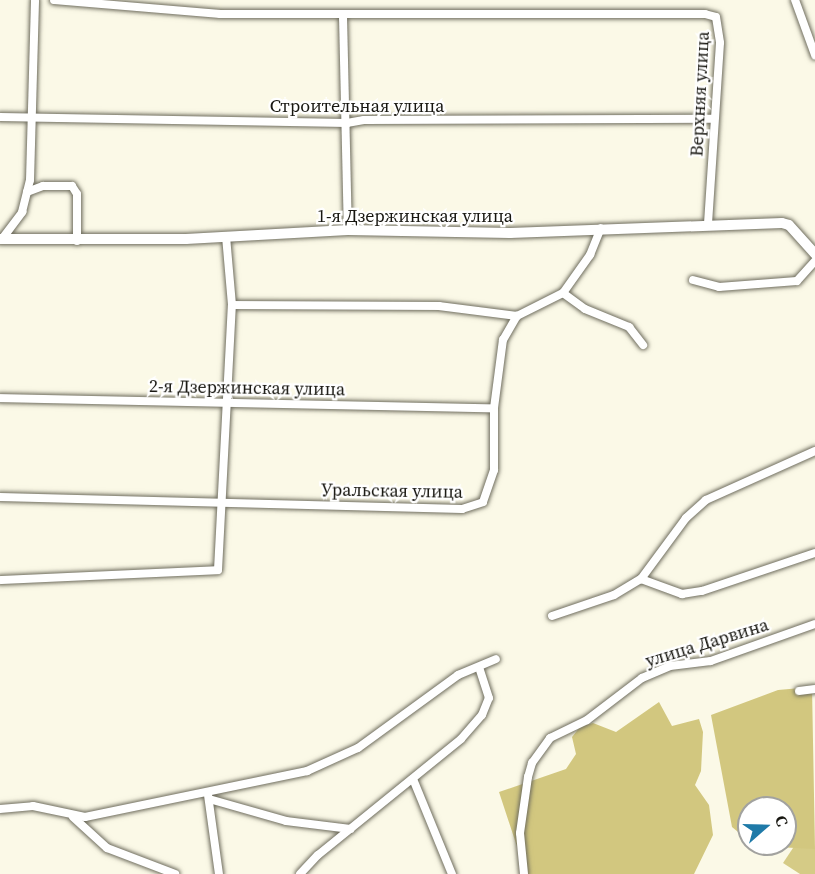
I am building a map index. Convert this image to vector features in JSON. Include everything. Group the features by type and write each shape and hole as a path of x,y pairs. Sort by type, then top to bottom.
{"street":[{"path":"1,239 22,212 27,192 33,117 35,0"},
{"name":"Верхняя улица","path":"54,0 220,14 343,16 705,14 716,17 718,23 708,224"},
{"path":"795,0 815,55"},
{"path":"343,16 348,230"},
{"name":"Строительная улица","path":"0,117 347,123 364,120 713,119"},
{"path":"27,192 43,186 72,186 77,194 77,241"},
{"name":"1-я Дзержинская улица","path":"1,239 77,241 225,237 348,230 456,234 708,224 789,225 815,254"},
{"path":"232,305 439,306 517,316 563,293 590,255 601,228"},
{"path":"0,580 218,570 229,404 232,305 225,237"},
{"path":"693,280 719,287 797,281 815,261"},
{"path":"563,293 585,309 629,327 643,345"},
{"name":"Уральская улица","path":"0,496 476,507 483,502 494,470 494,408 503,340 517,316"},
{"name":"2-я Дзержинская улица","path":"0,398 494,408"},
{"path":"552,616 615,595 641,579 686,518 706,500 815,451"},
{"path":"641,579 682,594 702,591 815,553"},
{"name":"улица Дарвина","path":"524,874 520,833 528,777 532,763 550,738 587,720 651,674 670,666 711,661 815,624"},
{"path":"0,809 33,806 73,817 208,795 322,766 358,748 458,675 479,669 496,659"},
{"path":"300,874 460,739 482,715 489,698 479,669"},
{"path":"799,691 815,689"},
{"path":"413,779 452,874"},
{"path":"208,795 286,821 351,829"},
{"path":"208,795 219,874"},
{"path":"73,817 107,848 175,874"}],"shaded area":[{"path":"812,687 815,849 797,848 797,796 737,796 737,831 732,827 711,715 778,690"},
{"path":"659,702 672,726 699,719 703,732 701,771 695,785 709,805 713,835 694,874 526,874 499,792 566,769 576,754 572,737 580,727 593,723 616,732"},
{"path":"801,836 815,849 815,874 800,874 783,863 788,856 797,856 797,842"}]}
